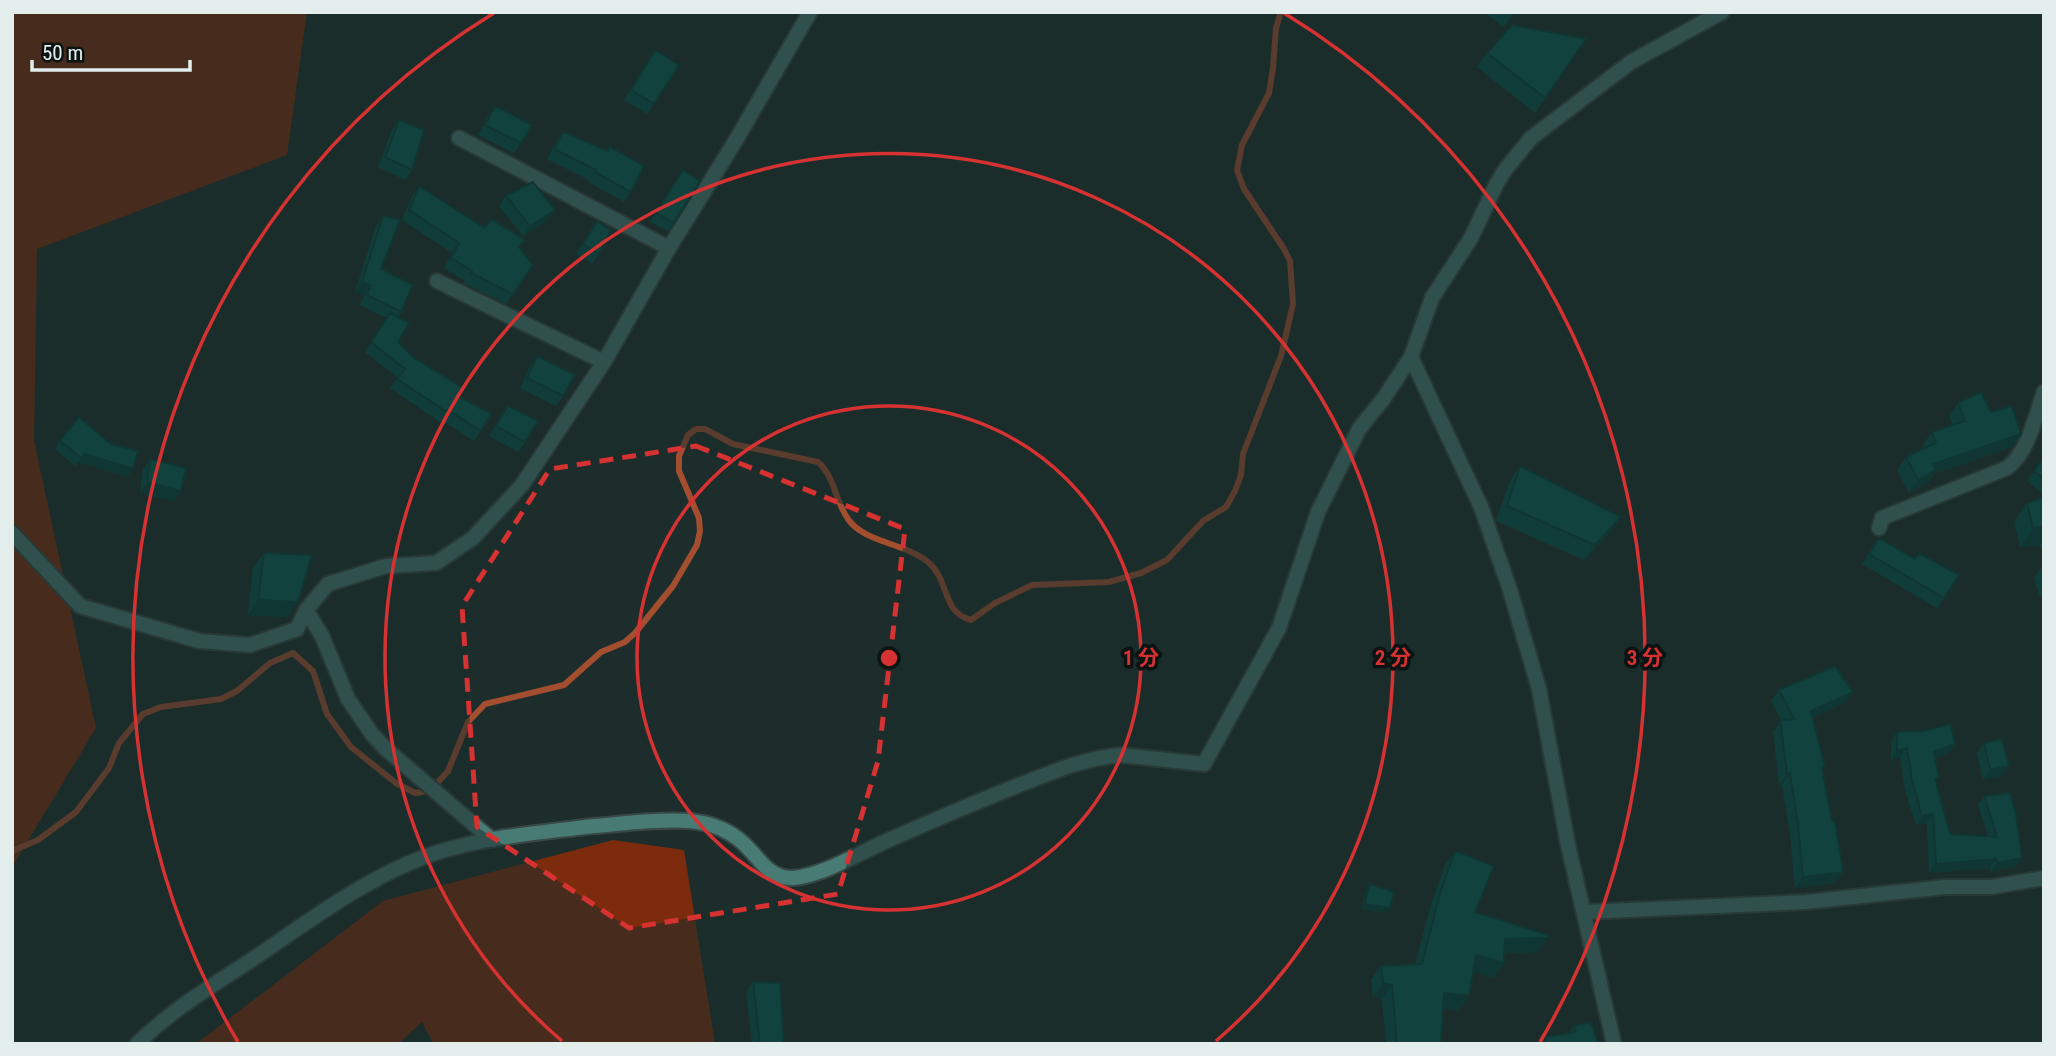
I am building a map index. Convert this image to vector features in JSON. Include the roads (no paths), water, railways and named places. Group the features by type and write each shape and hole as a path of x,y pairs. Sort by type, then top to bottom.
{"street":[{"path":"12,533 80,606 199,641 250,645 297,629 306,610 328,583 386,566 436,563 473,538 522,485 604,362 810,12"},
{"path":"137,1044 189,1000 330,906 410,862 440,852 492,840 558,830 663,820 709,824 725,830 744,843 775,875 795,878 1047,774 1099,758 1120,755 1203,765 1279,628 1318,512 1359,429 1384,398 1411,357 1432,298 1471,238 1496,185 1531,138 1631,62 1722,12"},
{"path":"458,138 669,248"},
{"path":"436,281 604,362"},
{"path":"1411,357 1481,507 1510,590 1539,689 1568,845 1614,1044"},
{"path":"1879,528 1882,518 2007,468 2024,448 2044,391"},
{"path":"306,610 322,636 348,699 360,718 386,749 492,840"},
{"path":"1584,912 1806,902 1945,887 1991,887 2044,878"}],"waterway":[{"path":"12,851 38,840 76,812 109,768 119,743 143,714 161,707 221,699 237,691 270,663 293,653 313,671 327,714 351,747 396,783 415,793 430,791 448,771 468,722 485,704 564,685 601,652 625,642 635,633 673,586 697,545 700,531 699,518 679,471 679,456 688,435 696,429 705,429 733,444 818,462 828,475 844,512 855,527 874,538 908,550 928,562 935,569 955,610 971,620 995,603 1032,585 1109,582 1141,573 1167,560 1203,521 1226,507 1235,491 1241,475 1243,454 1281,356 1293,304 1290,261 1244,189 1237,170 1242,145 1269,93 1276,28 1281,12"}]}
